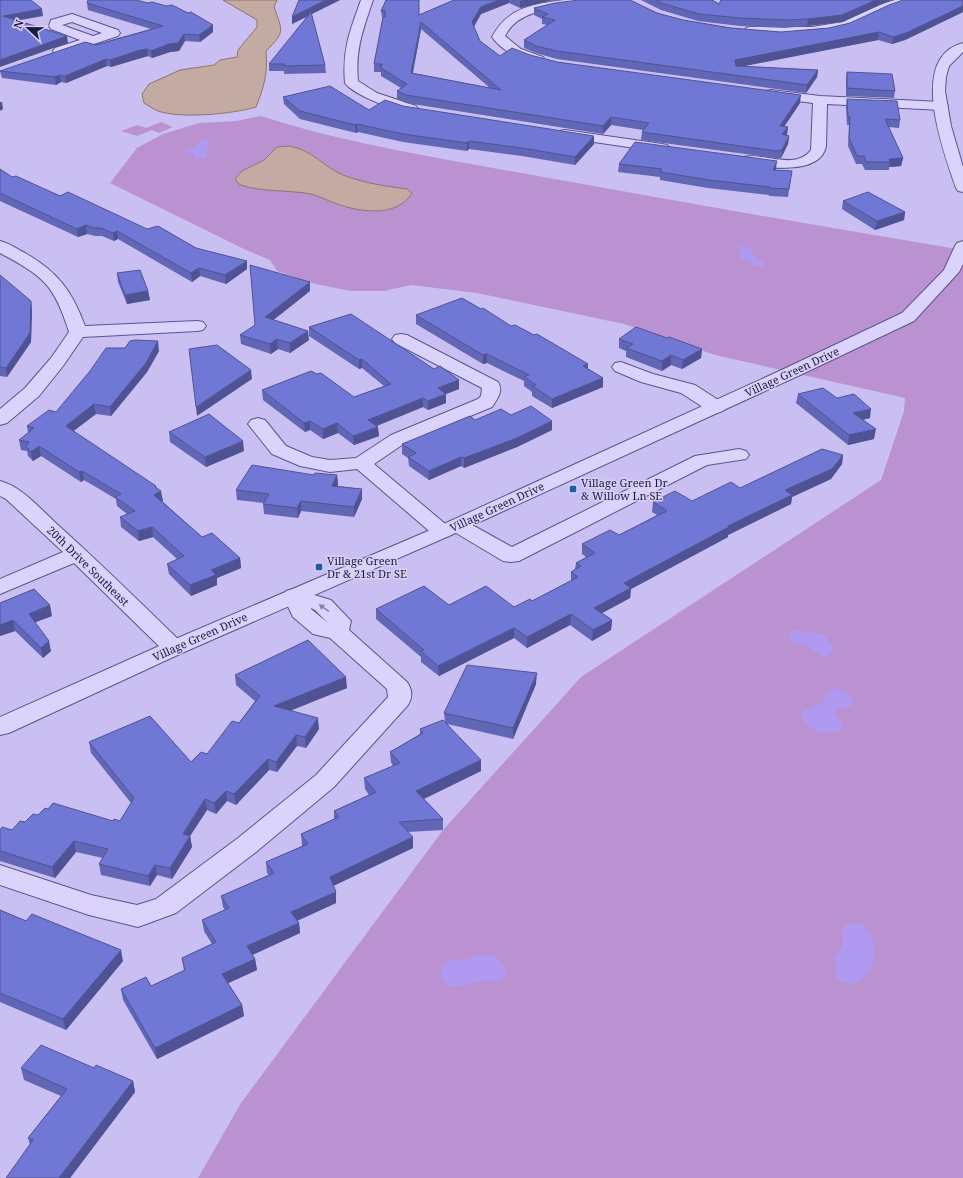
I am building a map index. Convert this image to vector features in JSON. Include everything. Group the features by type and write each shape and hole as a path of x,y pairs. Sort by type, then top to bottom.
{"street":[{"path":"367,0 354,37 350,63 352,83 372,96 403,108 424,112"},
{"path":"551,63 526,57 511,50 498,38 504,26 514,17 534,9 590,0"},
{"path":"741,30 769,32 812,31 846,25 883,8 907,0"},
{"path":"47,55 114,33 72,18 55,23 55,26 92,40"},
{"path":"963,47 956,51 942,66 938,86 947,142 963,188"},
{"path":"758,92 820,100 941,106"},
{"path":"736,158 775,164 800,163 811,158 818,150 820,100"},
{"path":"552,132 675,150"},
{"path":"0,246 31,264 54,281 68,304 78,332"},
{"name":"Village Green Drive","path":"0,727 174,648 450,528 716,407 908,317 951,272 963,246"},
{"path":"78,332 196,326"},
{"path":"0,419 32,392 57,362 78,332"},
{"path":"258,424 279,450 306,462 330,466 361,463 398,439 485,403 490,396 492,386 401,339"},
{"path":"621,367 647,378 688,389 716,407"},
{"path":"361,463 450,528 511,556 702,460 739,455"},
{"name":"20th Drive Southeast","path":"0,487 13,495 78,554 174,648"},
{"path":"0,587 78,554"},
{"path":"0,875 89,905 138,916 166,906 247,845 325,781 400,699 399,688 338,632 321,629 301,612 294,596"}],"shaded area":[{"path":"223,0 277,0 274,7 279,22 280,31 277,40 266,51 265,80 256,107 234,112 207,115 180,115 158,111 144,103 142,94 149,84 180,70 214,65 220,60 237,57 238,50 257,27 257,20"},
{"path":"261,116 296,127 404,152 704,206 963,250 963,1178 198,1178 241,1103 443,830 581,677 881,480 904,411 905,398 715,355 624,324 477,293 411,285 384,291 351,291 315,284 277,271 270,260 246,250 110,183 137,148 163,134 199,123 236,121"},
{"path":"161,122 173,127 159,133 152,130 137,136 121,131 137,125 146,128"},
{"path":"289,146 311,154 336,172 343,175 366,182 407,189 412,193 405,201 388,210 367,211 346,207 311,194 248,187 239,184 235,179 242,171 264,160 277,147"}],"sand":[{"path":"206,140 210,142 208,150 205,153 206,158 195,159 194,154 184,151 187,148 195,147 200,141"},
{"path":"741,246 750,248 755,258 765,263 765,265 756,267 748,260 738,258 741,253 737,249"},
{"path":"795,630 823,634 834,649 828,656 821,656 805,646 796,643 788,637 789,634"},
{"path":"834,688 847,692 854,699 851,706 837,709 835,712 835,716 843,724 843,728 832,733 820,732 805,723 802,718 802,713 823,702 829,690"},
{"path":"855,923 864,926 869,933 873,941 874,950 871,968 860,981 850,984 840,981 834,973 837,967 834,956 843,945 841,931 846,925"},
{"path":"490,955 504,964 506,975 502,978 496,981 482,981 461,986 447,986 442,975 442,964 452,960 464,961 475,956"}],"building":[{"path":"0,0 31,0 42,9 3,16 67,36 0,60"},
{"path":"88,0 136,0 166,6 172,5 188,13 191,12 213,25 199,35 184,34 178,43 169,44 151,51 147,49 140,50 110,60 106,59 65,76 60,75 55,77 0,71 85,42 96,45 163,26 87,3"},
{"path":"299,0 326,0 292,17"},
{"path":"386,0 419,0 419,15 454,0 499,0 481,7 472,22 480,41 500,56 512,48 530,55 557,62 801,95 780,126 788,127 782,134 789,136 782,150 776,151 642,132 649,123 611,117 603,126 406,95 397,91 407,84 381,68 382,64 374,64 383,17 385,17 385,10 381,11","holes":["421,22 501,90 411,73"]},
{"path":"579,0 630,0 657,13 683,20 731,28 781,32 829,28 850,23 903,0 963,0 963,6 906,33 893,37 879,32 735,60 736,66 818,70 807,85 557,51 536,46 524,40 555,20 542,17 548,14 534,8 555,3"},
{"path":"656,0 712,0 719,4 721,0 876,0 842,15 786,20 699,14 661,3"},
{"path":"311,12 325,65 283,66 285,64 269,64"},
{"path":"847,72 892,74 895,91 847,88"},
{"path":"330,86 369,110 385,100 403,106 594,136 575,157 522,148 469,141 467,143 403,134 357,124 355,125 300,111 283,97"},
{"path":"847,99 897,101 900,120 885,119 903,158 889,159 890,162 866,162 864,156 857,156 849,138 850,117 848,117"},
{"path":"635,142 777,161 773,170 792,171 789,189 709,180 660,172 662,169 619,164"},
{"path":"0,169 12,177 16,176 60,196 68,192 147,229 158,226 196,248 247,261 225,275 199,268 191,273 117,231 113,233 101,228 94,228 86,225 77,229 0,193"},
{"path":"868,192 905,212 877,221 843,201"},
{"path":"250,265 310,282 265,317 308,331 290,343 277,339 270,344 240,335 255,325"},
{"path":"140,270 148,291 125,295 117,273"},
{"path":"0,275 31,301 30,333 6,368 0,367"},
{"path":"462,298 481,309 483,308 511,326 515,325 534,335 537,334 588,364 583,366 603,378 552,399 532,386 536,385 524,377 529,375 487,354 483,355 416,315"},
{"path":"351,314 434,369 440,366 459,380 438,388 446,394 428,401 423,398 368,420 378,427 353,436 337,423 323,429 310,421 304,423 262,390 311,371 317,374 321,373 354,397 391,384 362,359 359,360 309,327"},
{"path":"636,327 702,349 683,360 671,355 662,361 626,348 633,344 619,339"},
{"path":"130,341 158,341 146,363 110,407 94,404 66,426 156,486 155,487 161,491 154,495 202,537 212,533 240,558 211,570 216,575 190,585 167,564 184,556 152,527 138,531 120,517 135,511 115,497 121,494 82,471 79,472 39,446 31,452 26,446 29,442 19,440 34,428 27,426 49,410 56,412 90,371 106,348 125,348"},
{"path":"217,345 251,370 196,407 189,349"},
{"path":"823,388 837,398 854,394 871,409 853,413 876,429 849,435 798,394"},
{"path":"531,406 552,421 517,438 464,458 461,457 429,471 408,457 416,453 402,444 470,416 475,420 501,409 511,415"},
{"path":"209,414 243,441 205,457 169,432"},
{"path":"822,449 843,455 832,469 785,490 792,495 728,526 729,527 624,583 631,588 594,608 612,620 593,630 571,614 527,637 514,628 438,666 421,651 424,650 376,609 424,586 449,605 486,586 514,607 530,599 532,601 578,577 571,572 581,566 576,563 595,553 582,544 610,530 619,535 667,511 653,502 675,491 692,501 731,482 740,488"},
{"path":"252,465 314,475 315,473 337,475 332,486 362,489 354,507 301,501 297,508 263,504 269,494 236,490"},
{"path":"34,589 50,605 29,614 49,641 41,648 13,620 0,625 0,603"},
{"path":"308,640 346,677 274,706 318,718 305,737 296,735 276,762 268,759 234,794 226,791 214,803 205,799 183,834 190,836 170,868 155,865 148,876 99,864 108,849 74,841 52,867 0,851 0,830 2,827 12,830 20,821 25,822 33,814 38,815 45,808 48,809 53,803 113,821 114,819 120,821 134,798 89,742 150,716 191,762 201,752 207,754 232,721 239,723 260,696 235,675"},
{"path":"467,665 537,673 513,728 444,713"},
{"path":"443,720 481,760 416,791 443,819 399,822 413,837 330,877 336,892 291,912 299,923 247,946 255,959 222,974 242,1005 155,1048 121,989 146,977 151,986 185,970 182,958 216,942 202,920 229,908 221,896 274,873 266,862 308,844 301,834 339,817 334,811 376,792 364,778 400,763 390,752 423,733 420,729"},
{"path":"0,910 26,921 32,914 121,950 63,1019 0,993"},
{"path":"41,1045 94,1068 96,1065 133,1081 59,1178 6,1178 33,1140 28,1138 67,1089 21,1068"}],"place":[{"name":"Village Green Dr & Willow Ln SE","path":"573,489"},
{"name":"Village Green Dr & 21st Dr SE","path":"319,567"}]}
